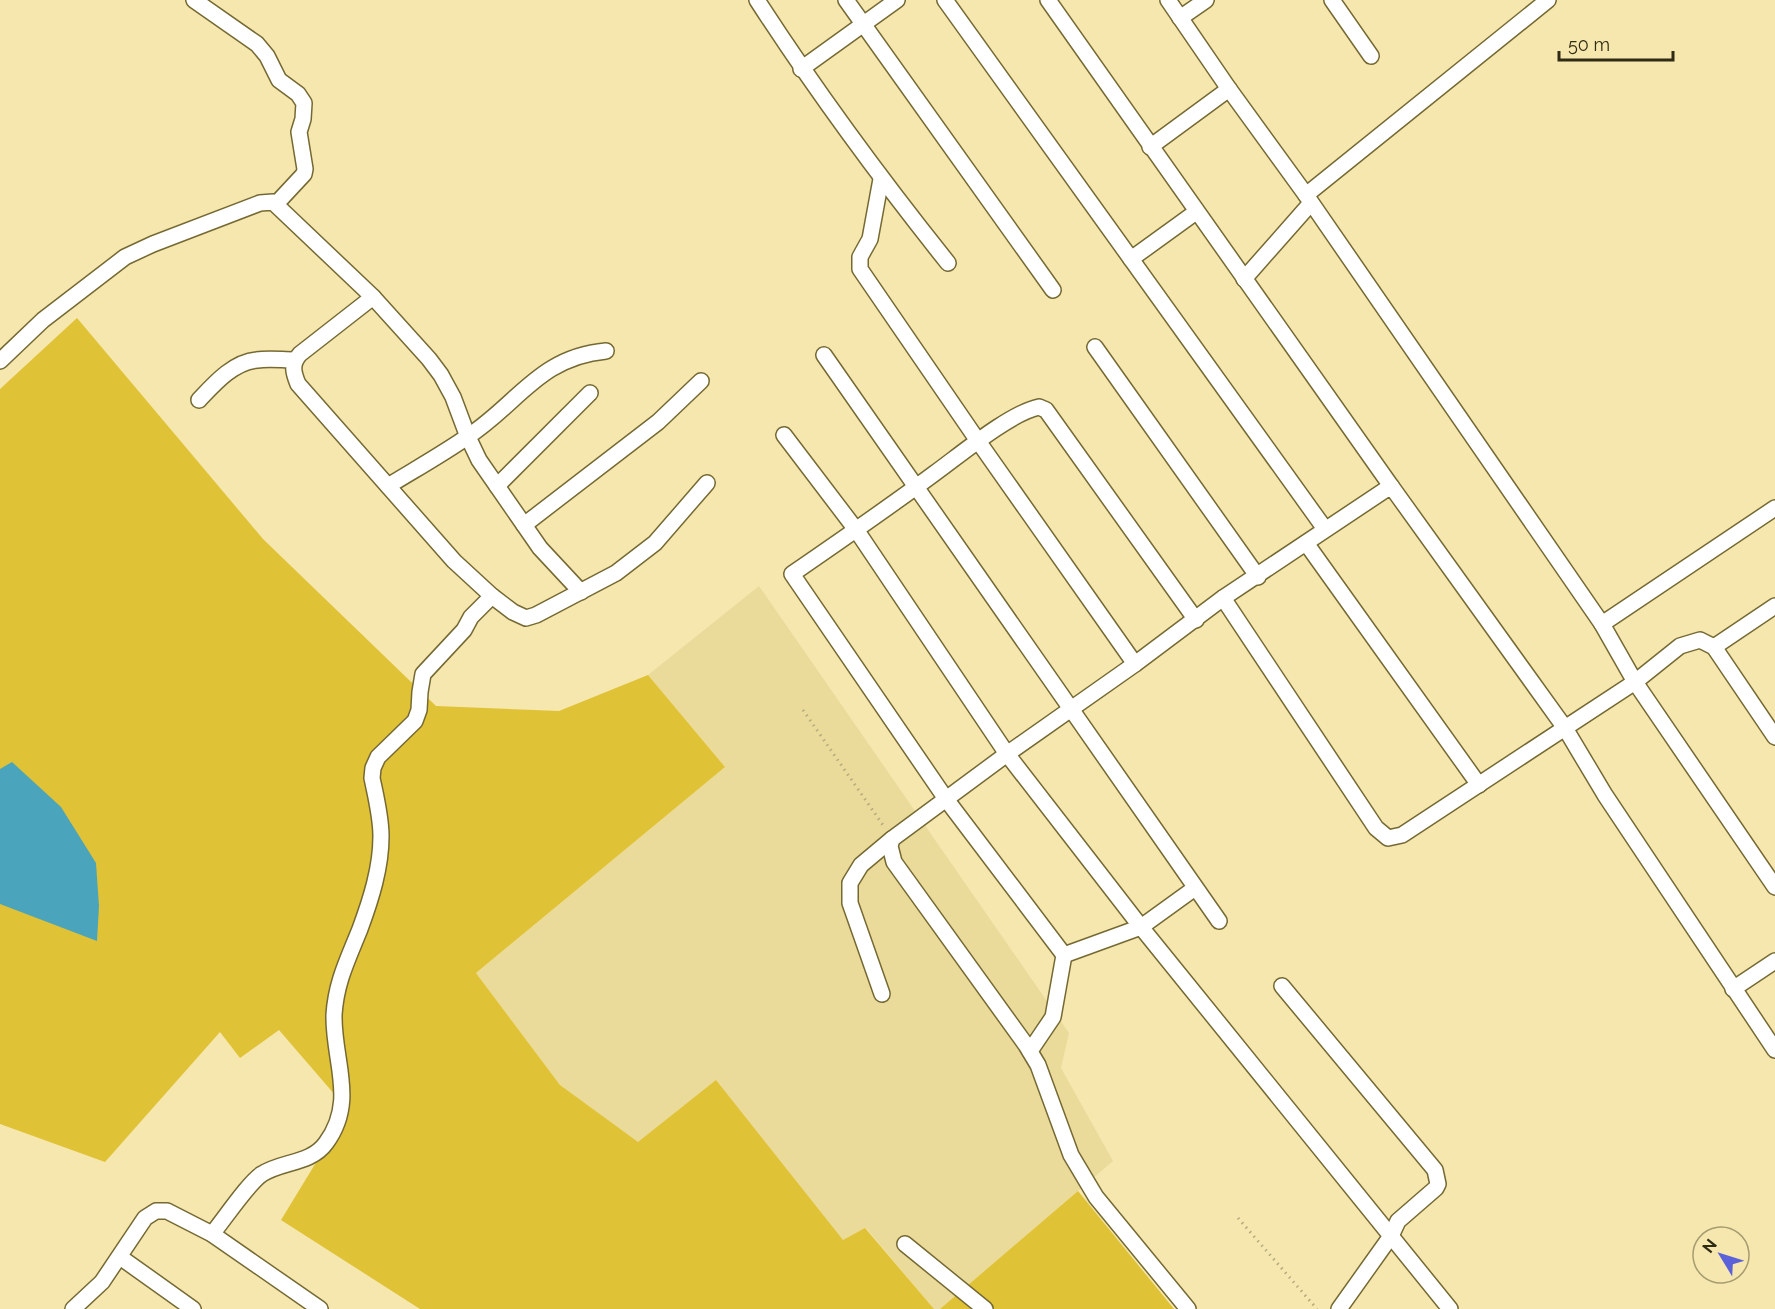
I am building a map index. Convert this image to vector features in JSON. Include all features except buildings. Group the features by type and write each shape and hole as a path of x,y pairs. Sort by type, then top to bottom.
{"street":[{"path":"194,0 257,44 267,56 279,80 298,94 304,103 299,132 304,174 277,203"},
{"path":"757,0 801,69 881,179 948,263"},
{"path":"846,0 1053,290"},
{"path":"801,69 897,0"},
{"path":"945,0 1325,529"},
{"path":"1048,0 1196,212 1565,728 1605,795 1775,1050"},
{"path":"1168,0 1309,199 1602,624 1635,682 1775,887"},
{"path":"1180,18 1206,0"},
{"path":"1332,0 1371,56"},
{"path":"1244,279 1309,199 1548,0"},
{"path":"1150,147 1229,89"},
{"path":"881,179 870,239 860,257 860,269 1135,664"},
{"path":"0,361 43,320 125,257 260,203 268,201 277,203 373,297 441,375 453,397 475,453 540,549 581,592"},
{"path":"1131,259 1196,212"},
{"path":"373,297 300,354 295,360 293,372 298,384 454,561 513,612 526,618 616,573 655,543 707,483"},
{"path":"1095,347 1258,576"},
{"path":"388,486 468,437 547,371 563,361 606,351"},
{"path":"824,355 1219,921"},
{"path":"199,400 216,382 250,361 295,360"},
{"path":"524,525 658,422 661,416 701,381"},
{"path":"497,486 590,393"},
{"path":"1030,1051 1053,1017 1064,955 946,799 792,574 857,531 978,441 1028,409 1038,406 1046,410 1196,620"},
{"path":"784,435 857,531 1007,754 1141,927 1450,1309"},
{"path":"882,994 850,903 850,884 861,865 892,839 1007,754 1196,620 1223,598 1391,486"},
{"path":"1602,624 1775,508"},
{"path":"1306,543 1479,785"},
{"path":"212,1234 260,1175 310,1156 325,1144 333,1130 342,1109 334,1018 337,987 377,874 381,836 372,778 373,768 378,757 415,721 419,710 423,674 464,630 471,617 492,596"},
{"path":"1223,598 1376,828 1388,838 1402,836 1635,682 1680,646 1700,640 1714,647 1775,737"},
{"path":"1714,647 1775,606"},
{"path":"892,839 890,846 894,862 1030,1051 1046,1084 1054,1113 1071,1155 1096,1197 1188,1309"},
{"path":"1064,955 1141,927 1195,888"},
{"path":"1733,989 1775,961"},
{"path":"1281,986 1435,1170 1438,1184 1403,1215 1394,1227 1391,1236 1339,1309"},
{"path":"73,1309 102,1282 145,1218 156,1211 167,1211 212,1234 320,1309"},
{"path":"905,1244 986,1309"},
{"path":"120,1257 193,1309"}],"path":[{"path":"803,710 892,839"},
{"path":"1238,1218 1317,1309"}],"shaded area":[{"path":"77,318 263,539 436,706 559,711 648,675 725,767 476,973 560,1085 638,1142 716,1080 843,1240 865,1228 934,1309 420,1309 281,1220 348,1110 279,1030 240,1058 220,1032 105,1162 0,1124 0,389"},
{"path":"759,586 1069,1033 1061,1068 1113,1161 940,1309 934,1309 866,1228 843,1241 716,1081 638,1143 560,1085 476,973 725,767 648,675"},
{"path":"1078,1191 1174,1309 940,1309"}],"water":[{"path":"12,762 61,807 96,863 99,906 97,941 0,904 0,769"}]}
